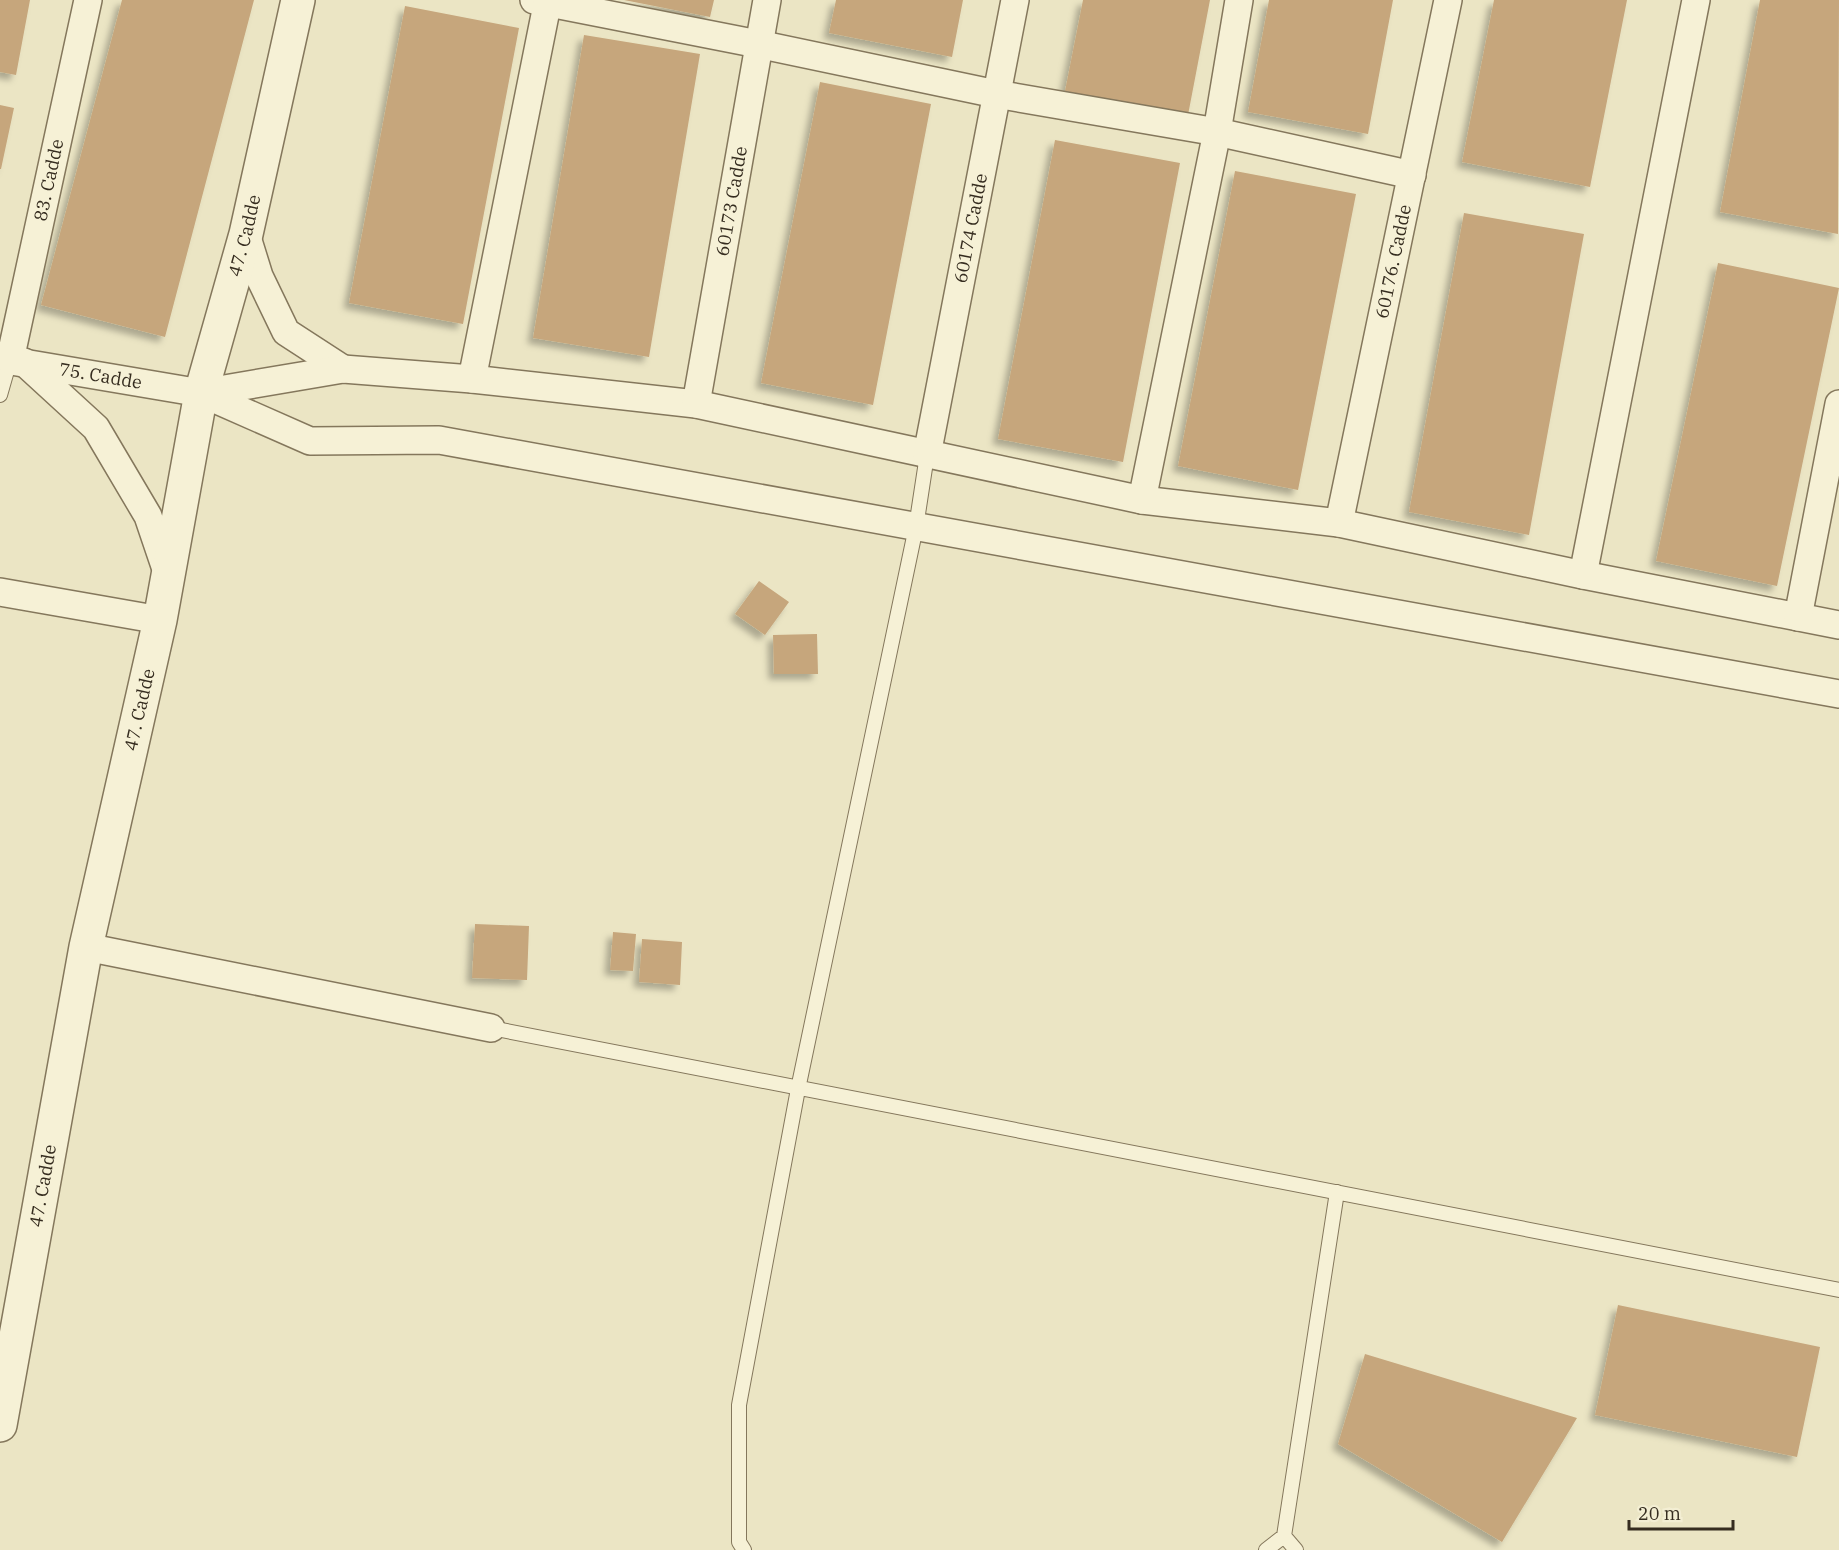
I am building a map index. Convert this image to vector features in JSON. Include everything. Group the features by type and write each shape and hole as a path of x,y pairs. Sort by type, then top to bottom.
{"street":[{"name":"83. Cadde","path":"11,360 88,0"},
{"name":"47. Cadde","path":"0,1425 86,947 160,620 201,393 246,234 298,0"},
{"name":"60173 Cadde","path":"696,404 767,0"},
{"name":"60174 Cadde","path":"927,455 1015,0"},
{"path":"1142,500 1217,132 1239,0"},
{"name":"60176. Cadde","path":"1339,523 1448,0"},
{"path":"1583,575 1696,0"},
{"path":"472,379 543,1 996,94 1217,132 1412,175"},
{"path":"246,234 259,276 286,332 343,369"},
{"name":"75. Cadde","path":"11,360 201,393"},
{"path":"11,360 96,428 148,516 168,575"},
{"path":"201,393 343,369 472,379 696,404 1142,500 1339,523 1583,575 1839,625"},
{"path":"201,393 310,441 440,440 1839,694"},
{"path":"1798,617 1839,404"},
{"path":"0,592 160,620"},
{"path":"86,947 491,1028"}],"lane":[{"path":"0,395 11,360"},
{"path":"744,1550 739,1542 739,1405 798,1089 916,527 927,455"},
{"path":"491,1028 1839,1290"},
{"path":"1266,1550 1284,1536 1337,1192"},
{"path":"1284,1536 1296,1550"}],"building":[{"path":"0,0 30,0 16,75 0,72"},
{"path":"122,0 254,0 165,337 41,305"},
{"path":"624,0 714,0 710,17"},
{"path":"836,0 963,0 952,57 829,33"},
{"path":"1083,0 1210,0 1188,115 1065,91"},
{"path":"1269,0 1393,0 1368,134 1248,112"},
{"path":"1494,0 1627,0 1590,187 1462,162"},
{"path":"1760,0 1839,0 1838,234 1720,212"},
{"path":"405,6 519,28 463,324 349,303"},
{"path":"584,35 700,54 649,357 533,338"},
{"path":"820,82 931,104 873,405 761,383"},
{"path":"0,105 14,108 1,169 0,169"},
{"path":"1055,140 1180,163 1123,462 998,439"},
{"path":"1235,171 1356,194 1298,490 1178,466"},
{"path":"1464,213 1584,234 1529,535 1409,512"},
{"path":"1718,263 1839,288 1777,586 1656,561"},
{"path":"759,581 789,602 765,635 735,614"},
{"path":"817,634 818,674 774,674 773,635"},
{"path":"475,924 529,926 527,980 472,978"},
{"path":"613,932 636,934 633,971 610,970"},
{"path":"642,939 682,942 680,985 639,982"},
{"path":"1618,1305 1820,1347 1797,1457 1595,1415"},
{"path":"1365,1354 1577,1418 1502,1542 1338,1444"}]}
